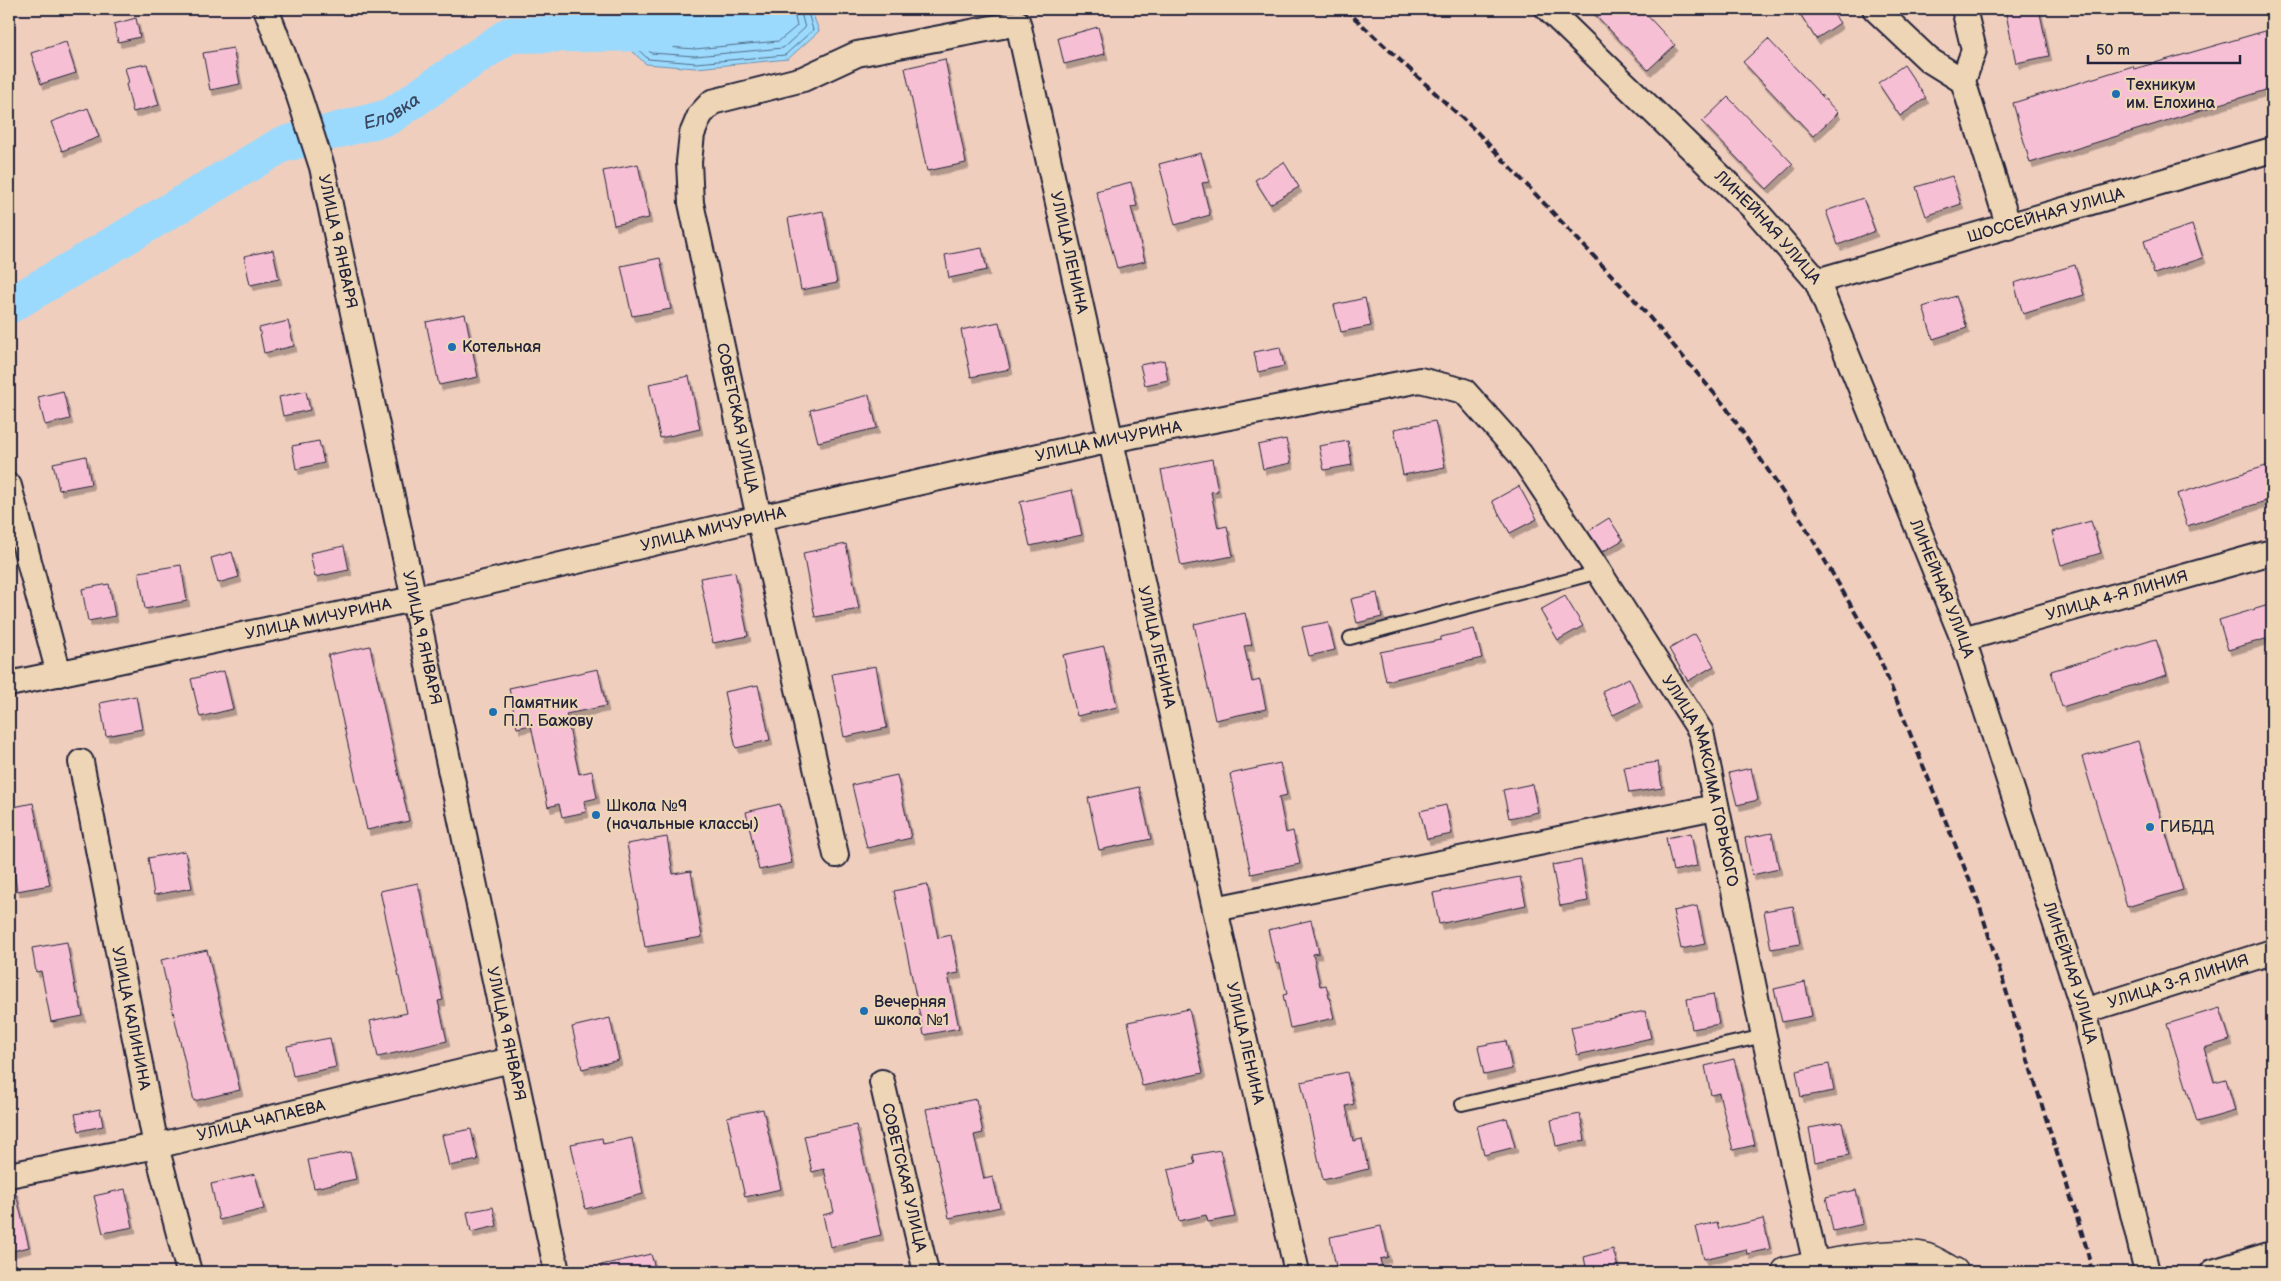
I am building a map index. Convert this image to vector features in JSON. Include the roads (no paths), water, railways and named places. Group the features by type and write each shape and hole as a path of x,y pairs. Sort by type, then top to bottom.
{"street":[{"name":"УЛИЦА 9 ЯНВАРЯ","path":"266,9 299,96 322,167 557,1272"},
{"name":"ЛИНЕЙНАЯ УЛИЦА","path":"1548,9 1755,210 1817,281 1963,639 2084,1011 2147,1272"},
{"path":"1875,9 1928,60 1963,81"},
{"path":"1964,9 1974,50 1963,81 2009,227"},
{"name":"СОВЕТСКАЯ УЛИЦА","path":"836,855 759,518 691,203 689,162 692,134 700,115 712,102 803,79 857,54 1018,23"},
{"name":"УЛИЦА ЛЕНИНА","path":"1018,23 1215,909 1298,1272"},
{"name":"ШОССЕЙНАЯ УЛИЦА","path":"1817,281 2272,150"},
{"name":"УЛИЦА МИЧУРИНА","path":"9,684 414,598 759,518 1111,440 1420,380"},
{"name":"УЛИЦА МАКСИМА ГОРЬКОГО","path":"1420,380 1464,391 1520,454 1599,572 1701,732 1764,1036 1818,1269"},
{"path":"9,486 59,674"},
{"name":"УЛИЦА 4-Я ЛИНИЯ","path":"1963,639 2272,552"},
{"name":"УЛИЦА КАЛИНИНА","path":"81,762 156,1146 189,1272"},
{"path":"1215,909 1716,807"},
{"name":"УЛИЦА 3-Я ЛИНИЯ","path":"2084,1011 2272,952"},
{"name":"УЛИЦА ЧАПАЕВА","path":"9,1175 156,1146 511,1060"},
{"name":"СОВЕТСКАЯ УЛИЦА","path":"882,1082 926,1272"},
{"path":"2213,1272 2272,1254"},
{"path":"1786,1272 1818,1269 1901,1255 1926,1257 1954,1272"}],"lane":[{"path":"1350,638 1599,572"},
{"path":"1462,1104 1764,1036"}],"water":[{"path":"632,9 811,9 819,31 788,59 696,68 646,64 613,34"}],"waterway":[{"name":"Еловка","path":"9,306 281,145 389,117 509,35 662,33"}],"railway":[{"path":"1345,9 1477,132 1633,298 1725,406 1802,521 1875,647 1978,901 2086,1246 2092,1272"}],"place":[{"name":"Техникум им. Елохина","path":"2116,94"},
{"name":"Котельная","path":"452,347"},
{"name":"Памятник П.П. Бажову","path":"493,712"},
{"name":"Школа №9 (начальные классы)","path":"596,815"},
{"name":"ГИБДД","path":"2150,827"},
{"name":"Вечерняя школа №1","path":"864,1011"}]}
